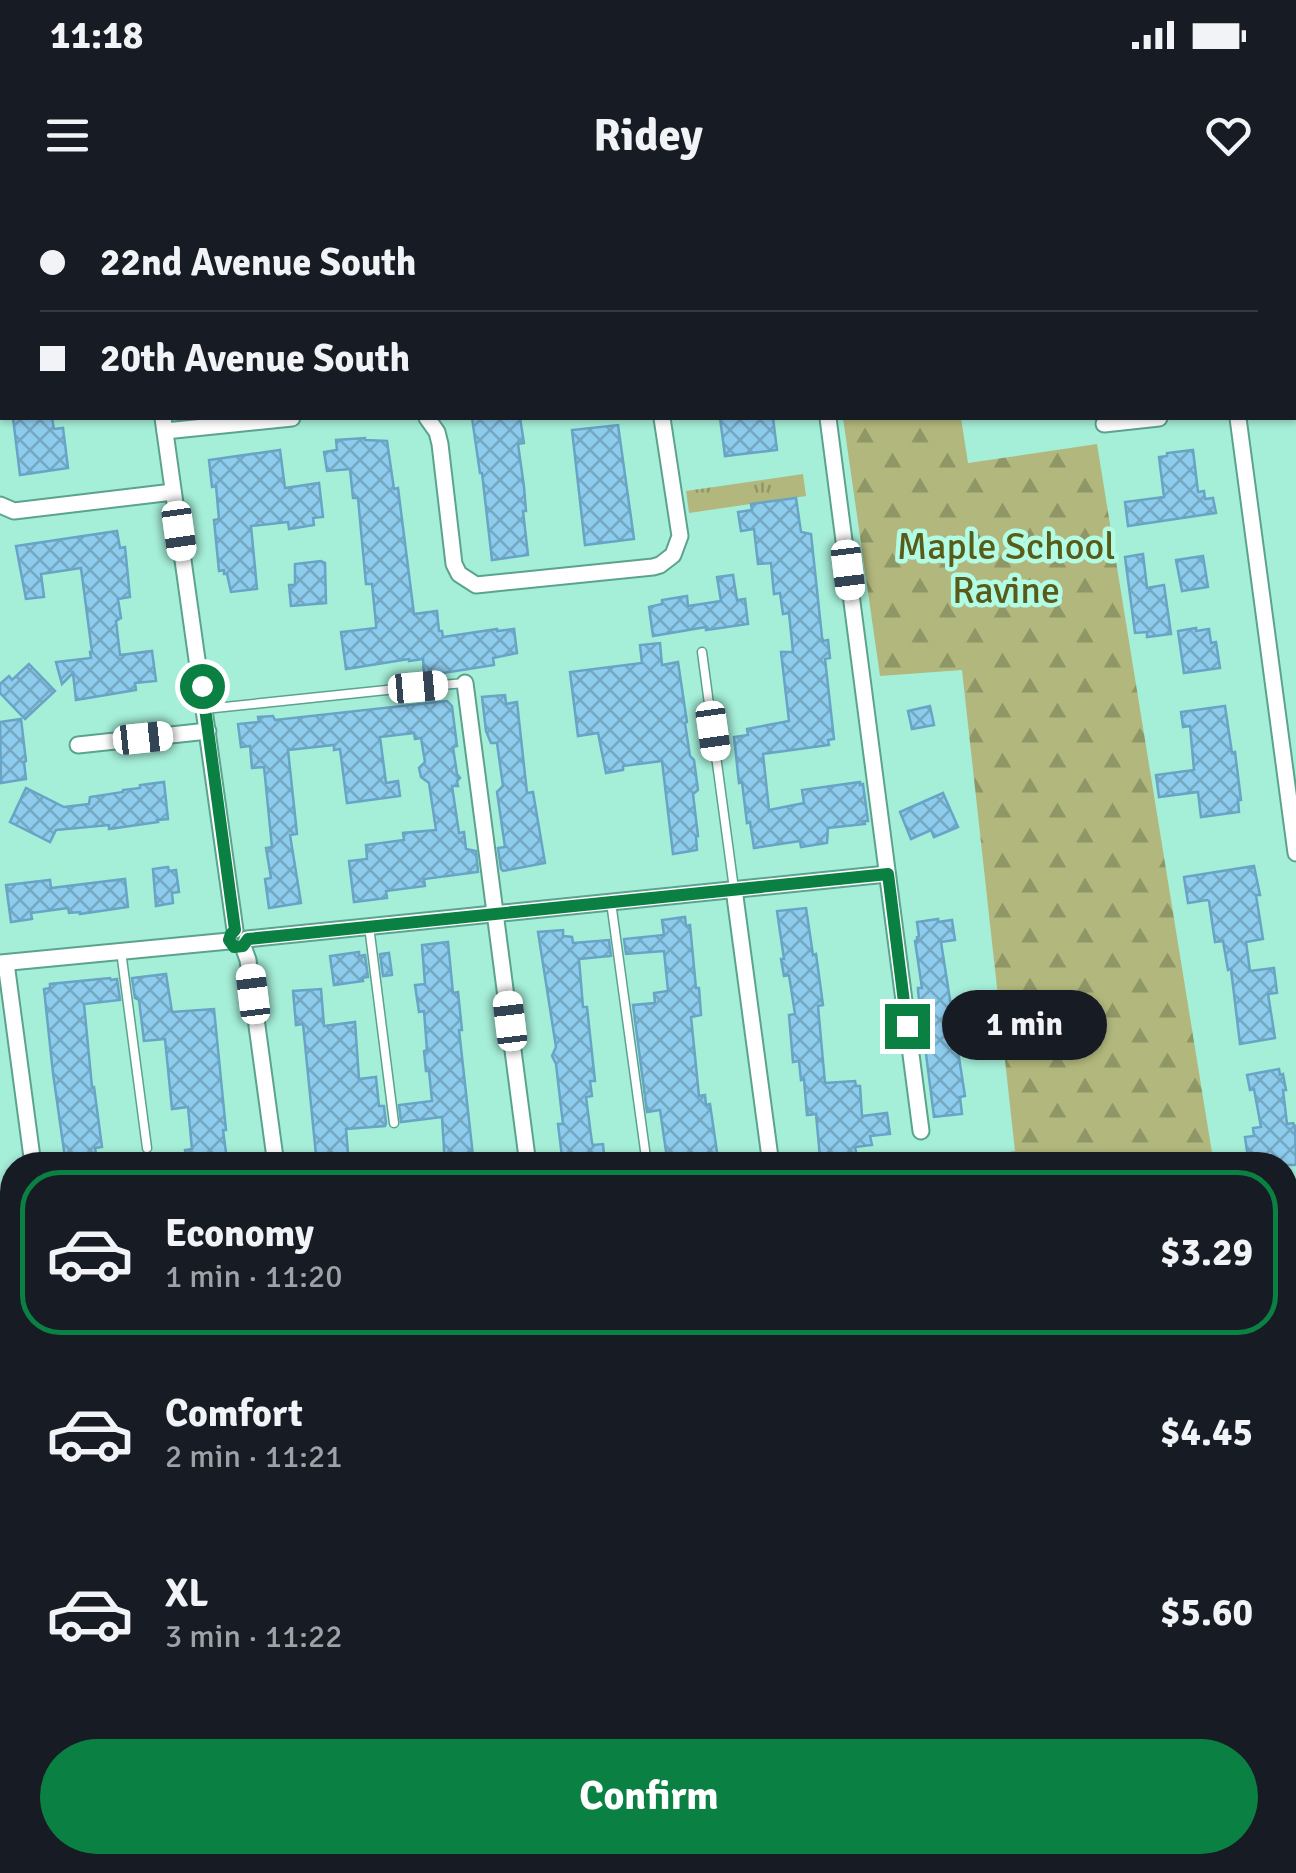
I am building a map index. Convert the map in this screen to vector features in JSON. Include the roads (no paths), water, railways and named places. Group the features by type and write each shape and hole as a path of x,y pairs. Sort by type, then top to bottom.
{"street":[{"path":"249,420 164,424 274,1152"},
{"path":"429,420 438,432 454,564 458,574 476,585 653,567 673,555 680,536 662,420"},
{"path":"828,420 921,1131"},
{"path":"1238,420 1295,842"},
{"path":"0,505 14,511 174,492"},
{"path":"465,683 526,1152"},
{"path":"78,745 208,731"},
{"path":"31,1152 3,963 888,874"},
{"path":"734,889 768,1152"}],"lane":[{"path":"702,652 734,889"},
{"path":"418,687 465,683"},
{"path":"205,708 396,689"},
{"path":"610,902 645,1152"},
{"path":"368,926 394,1123"},
{"path":"120,952 147,1148"}],"park label":[{"name":"Maple School Ravine","path":"1006,568"}]}
